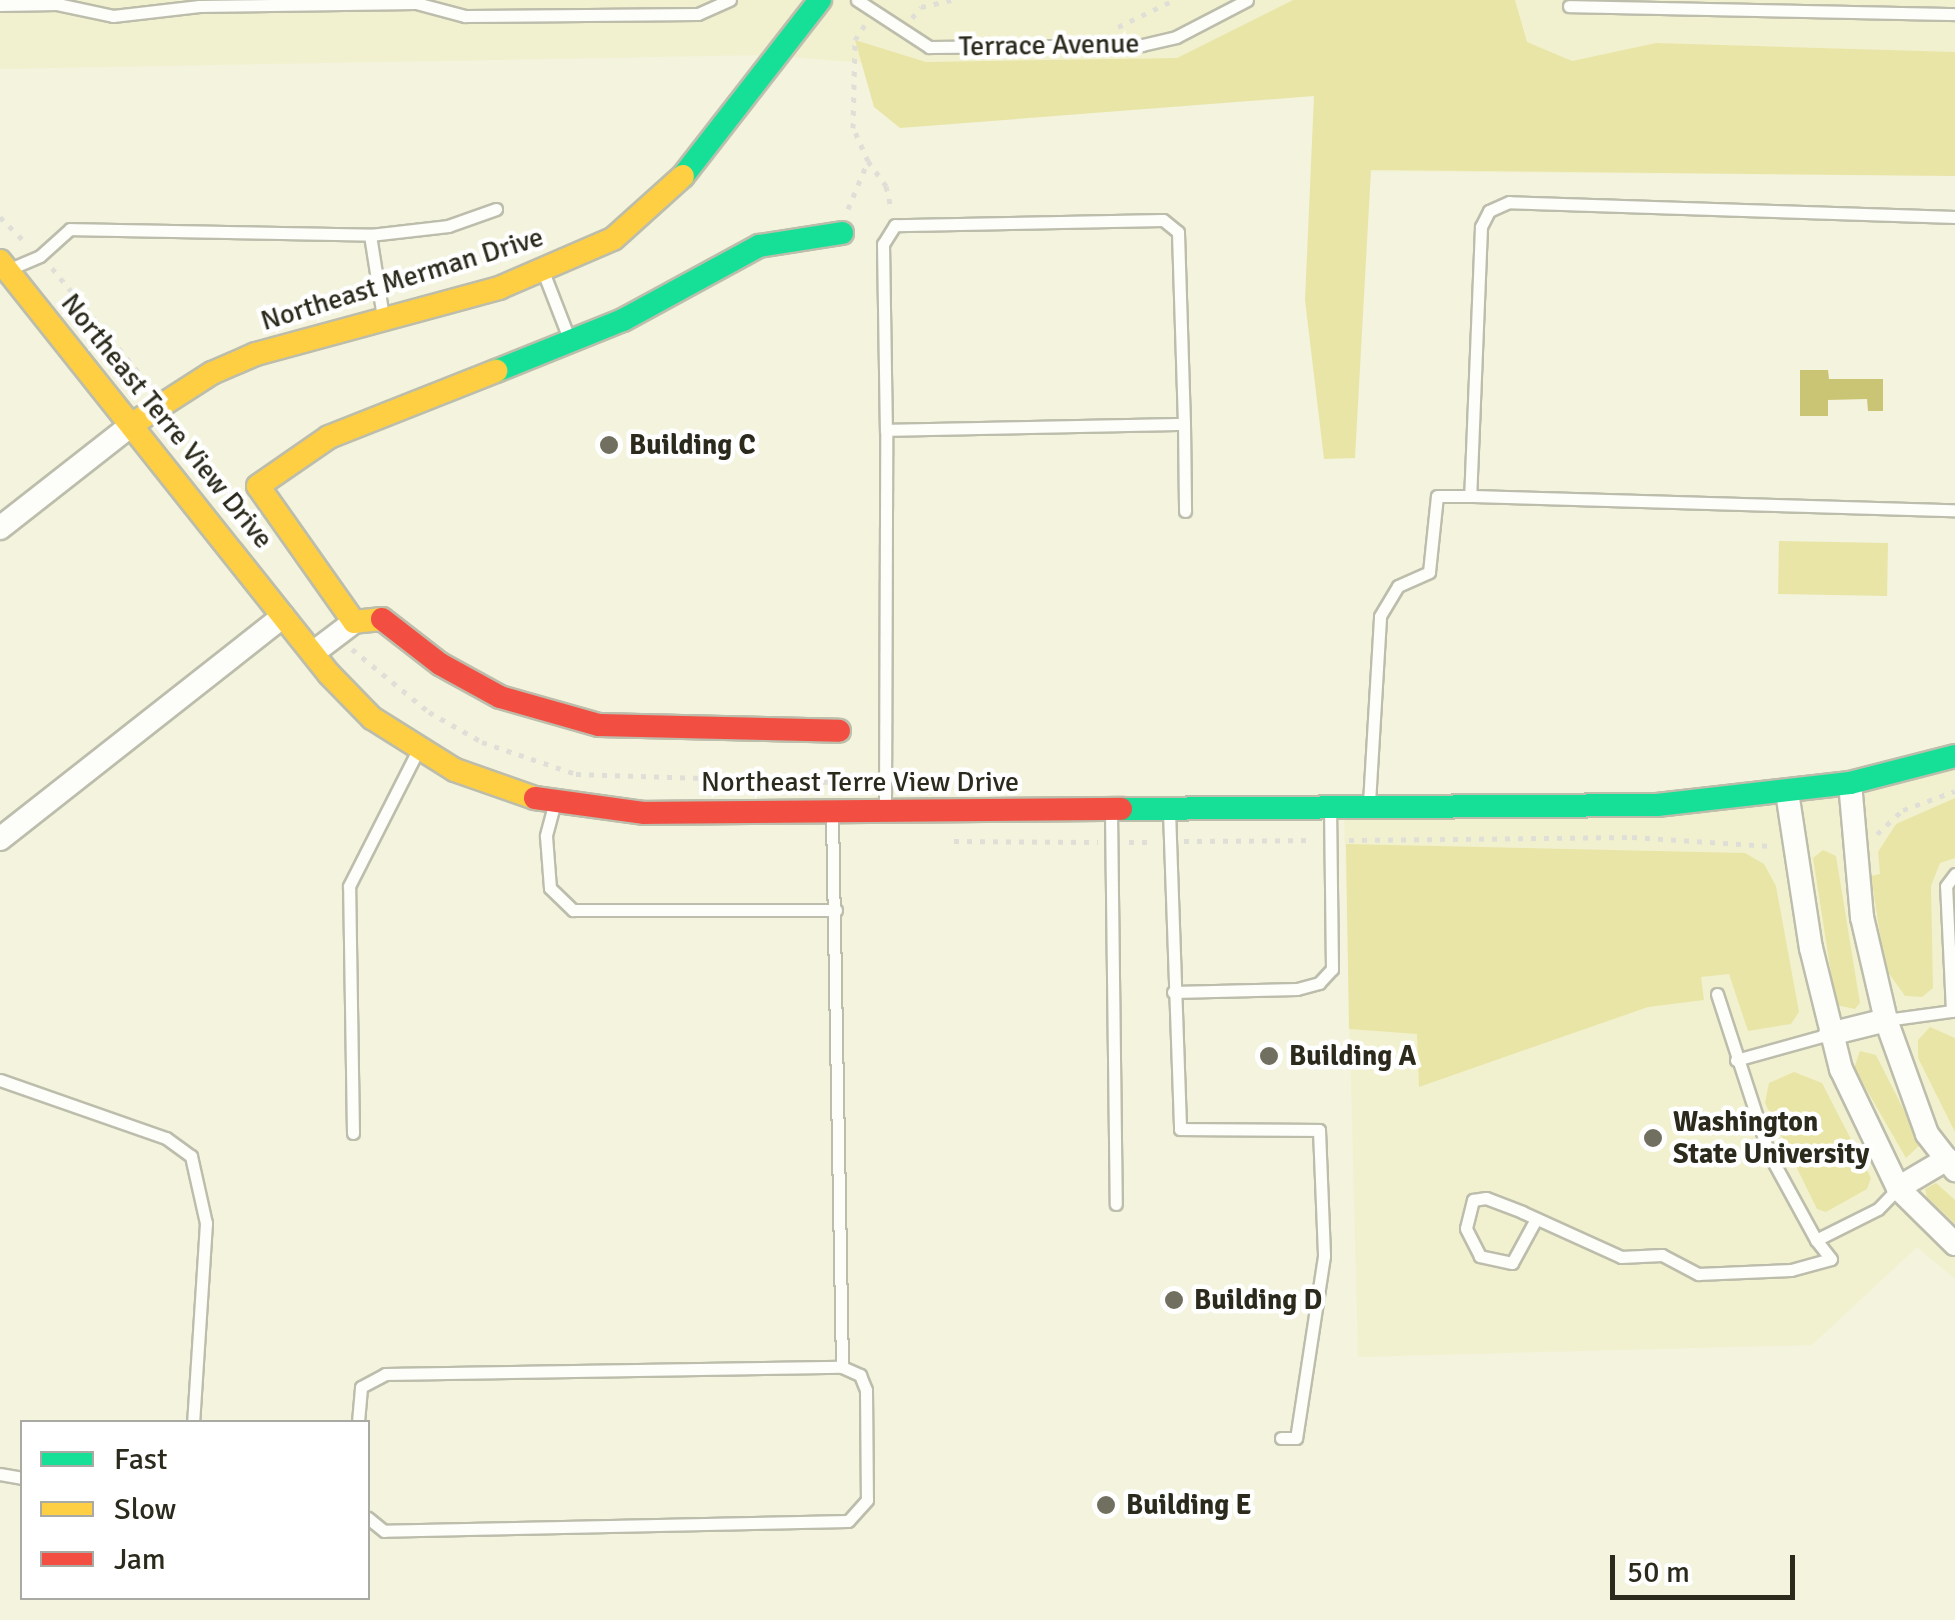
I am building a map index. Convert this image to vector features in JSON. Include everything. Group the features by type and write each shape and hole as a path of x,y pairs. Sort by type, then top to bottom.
{"main road":[{"name":"Northeast Merman Drive","path":"134,422 212,372 542,270 613,238 668,193 820,0"},
{"path":"839,731 660,730 574,722 478,687 376,616 354,622 266,506 259,483 344,430 623,320 758,246 842,233"},
{"name":"Northeast Terre View Drive","path":"4,266 134,422 313,653 372,718 418,750 484,782 554,804 645,813 1657,805 1850,783 1955,756"}],"street":[{"name":"Northeast Merman Drive","path":"0,528 134,422"},
{"path":"0,839 284,616"},
{"path":"313,653 354,622"},
{"path":"1850,783 1862,917 1886,1020 1927,1134 1951,1165 1898,1188"},
{"path":"1787,792 1830,1034 1898,1188 1955,1244"},
{"path":"1830,1034 1886,1020"}],"lane":[{"path":"0,4 57,4 114,16 200,6 416,3 484,16 698,14 730,0"},
{"name":"Terrace Avenue","path":"856,0 900,33 930,47 1142,46 1176,37 1247,0"},
{"path":"1569,6 1955,14"},
{"path":"1470,496 1481,227 1489,210 1509,202 1955,217"},
{"path":"4,266 40,256 70,229 370,234 448,226 496,209"},
{"path":"885,810 883,244 896,225 1172,224 1181,242 1185,511"},
{"path":"370,234 382,317"},
{"path":"542,270 570,340"},
{"path":"886,430 1184,424"},
{"path":"1369,808 1380,616 1398,586 1429,572 1437,496 1955,510"},
{"path":"353,1133 349,883 418,750"},
{"path":"554,804 546,836 550,888 573,910 836,910"},
{"path":"1173,992 1297,989 1319,983 1332,970 1330,809"},
{"path":"831,811 836,910 842,1367"},
{"path":"1169,811 1180,1129 1319,1130 1324,1256 1296,1438 1281,1438"},
{"path":"1112,812 1116,1204"},
{"path":"1886,1020 1953,1012 1946,886 1955,874"},
{"path":"1536,1219 1512,1263 1480,1256 1466,1228 1473,1200 1486,1198 1536,1219 1620,1257 1662,1255 1698,1274 1791,1270 1831,1259 1796,1213 1769,1154 1718,994"},
{"path":"1736,1060 1830,1034"},
{"path":"0,1080 166,1138 192,1156 206,1223 193,1420"},
{"path":"1816,1240 1878,1208 1898,1188"},
{"path":"358,1420 361,1387 385,1374 842,1367 860,1375 866,1390 868,1500 848,1521 384,1531 370,1520"}],"path":[{"path":"900,33 921,7 952,0"},
{"path":"1114,30 1174,0"},
{"path":"872,12 855,40 854,128 868,161 886,186 896,225"},
{"path":"842,233 868,161"},
{"path":"0,217 40,256 145,380"},
{"path":"1878,834 1903,810 1955,791"}],"shaded area":[{"path":"0,0 1955,0 1955,176 1326,171 1326,54 959,71 767,55 0,69"},
{"path":"1293,0 1515,0 1527,42 1572,61 1656,43 1955,52 1955,176 1371,170 1355,458 1324,459 1305,300 1314,96 900,128 874,107 855,40 926,62 1177,58"},
{"path":"1800,370 1828,370 1829,379 1883,379 1883,411 1868,411 1867,399 1828,400 1828,416 1800,416"},
{"path":"1779,541 1888,543 1887,596 1778,594"},
{"name":"Washington State University","path":"1955,756 1955,1279 1917,1247 1812,1345 1358,1357 1344,808 1587,807"},
{"path":"1955,798 1955,858 1940,863 1931,886 1933,988 1922,997 1905,996 1885,968 1871,876 1880,874 1878,852 1896,824"},
{"path":"1346,844 1745,853 1764,864 1776,886 1799,1012 1791,1024 1748,1031 1729,974 1701,977 1704,1000 1648,1007 1419,1087 1417,1034 1349,1029"},
{"path":"1823,850 1836,856 1860,1003 1855,1009 1836,1005 1813,858"},
{"path":"1930,1027 1955,1038 1955,1132 1918,1058 1918,1040"},
{"path":"1860,1051 1876,1055 1921,1144 1906,1158 1854,1068"},
{"path":"1794,1072 1822,1083 1871,1178 1867,1189 1826,1212 1817,1209 1765,1103 1769,1083"},
{"path":"1936,1183 1955,1200 1955,1224 1927,1197 1925,1189"}],"traffic: fast":[{"path":"683,176 820,0"},
{"path":"496,371 623,320 759,246 842,233"},
{"path":"1121,809 1657,805 1850,783 1955,756"}],"traffic: slow":[{"path":"134,423 212,373 256,354 499,288 613,239 683,176"},
{"path":"0,261 329,674 372,718 455,770 535,798"},
{"path":"382,619 354,622 258,486 329,437 496,371"}],"traffic: jam":[{"path":"382,619 440,664 500,697 599,725 839,731"},
{"path":"535,798 645,813 1121,809"}],"place":[{"name":"Building C","path":"609,445"},
{"name":"Building A","path":"1269,1056"},
{"name":"Washington State University","path":"1653,1138"},
{"name":"Building D","path":"1174,1300"},
{"name":"Building E","path":"1106,1505"}]}
